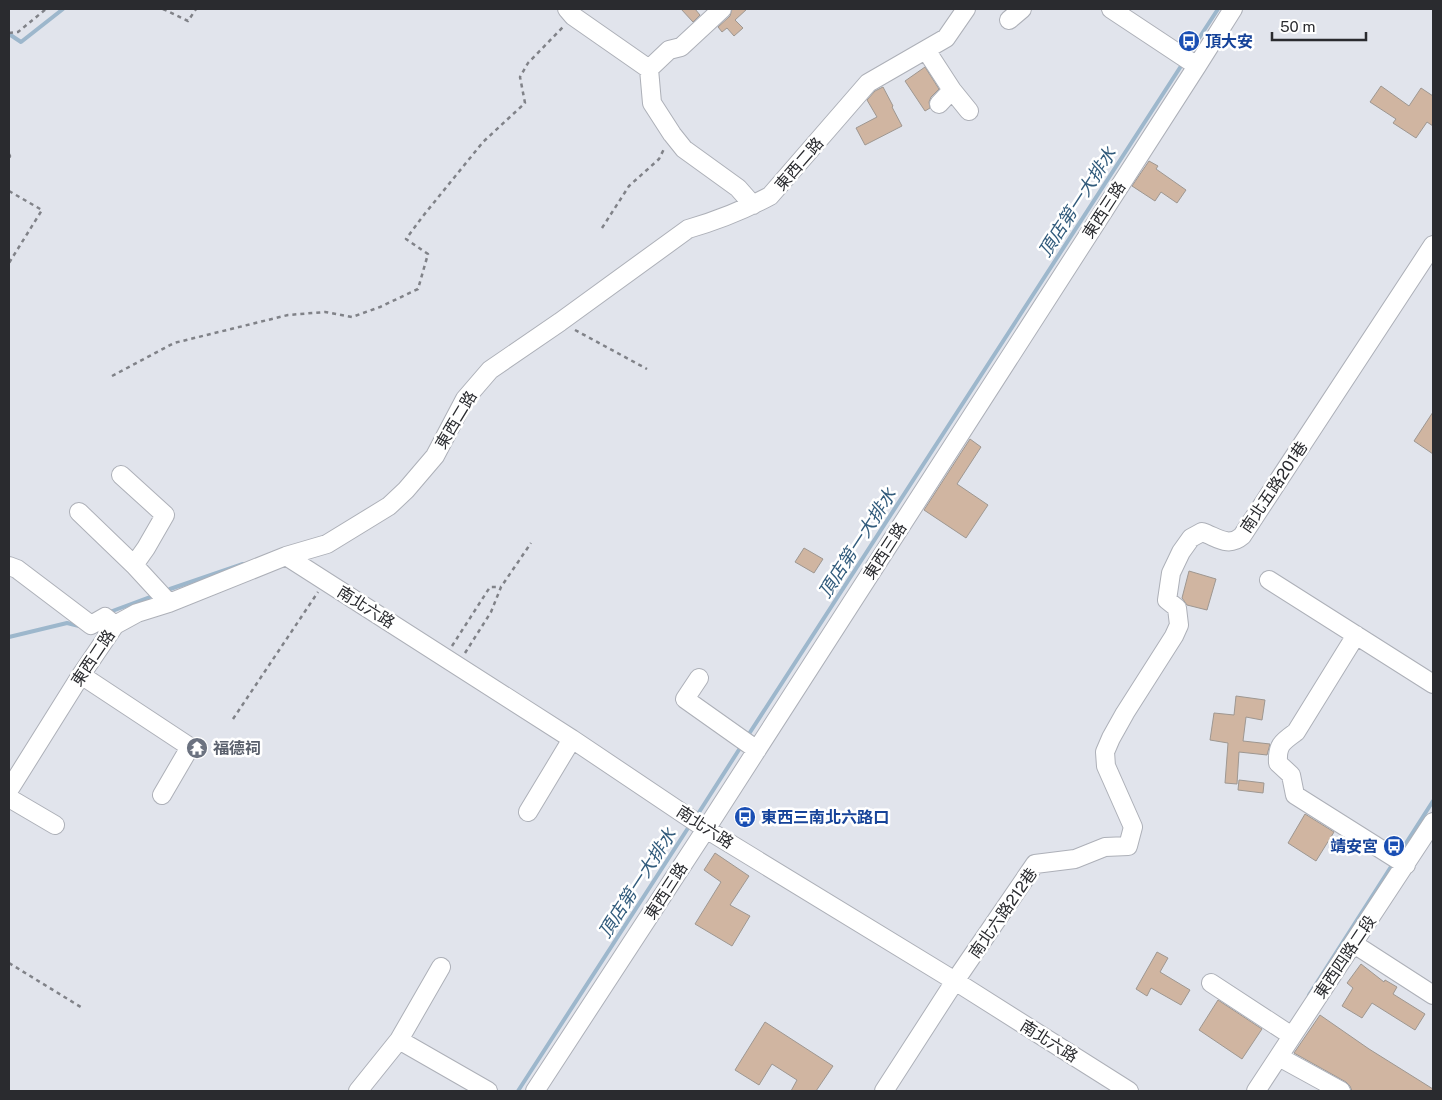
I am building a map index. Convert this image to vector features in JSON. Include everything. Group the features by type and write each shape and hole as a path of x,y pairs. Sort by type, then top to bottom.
{"street":[{"path":"649,68 668,50 681,47 722,9"},
{"name":"東西二路","path":"9,790 81,675 115,626 137,613 169,603 286,556 327,544 389,506 406,490 435,456 465,399 490,370 688,230 754,205 770,196 868,83 946,38 966,9"},
{"path":"1009,20 1022,9"},
{"path":"1111,9 1197,66"},
{"name":"東西三路","path":"535,1091 758,750 1233,9"},
{"path":"570,12 649,68 652,104 672,134 684,149 738,188 754,205"},
{"path":"926,50 952,90 970,111"},
{"path":"939,104 952,90"},
{"name":"南北五路201巷","path":"1133,827 1106,766 1105,752 1125,713 1180,625 1177,608 1167,600 1171,573 1180,552 1190,538 1202,532 1225,542 1237,541 1242,536 1433,245"},
{"path":"121,475 165,515 134,565"},
{"path":"79,512 134,565 169,603"},
{"name":"南北六路","path":"286,556 572,739 706,829 955,981 1128,1091"},
{"path":"9,566 17,568 91,625 105,617 115,626"},
{"path":"1269,580 1433,684"},
{"path":"1356,635 1296,732 1281,743 1278,752 1278,763 1292,775 1295,795 1406,865"},
{"path":"81,675 190,747 162,795"},
{"path":"699,678 685,699 758,750"},
{"path":"528,812 572,739"},
{"path":"9,798 55,824"},
{"name":"東西四路二段","path":"1256,1091 1433,822"},
{"name":"南北六路212巷","path":"955,981 1035,864 1075,859 1104,847 1128,846 1133,827"},
{"path":"1354,944 1433,995"},
{"path":"358,1091 398,1040 441,967"},
{"path":"884,1091 955,981"},
{"path":"1211,983 1292,1036"},
{"path":"398,1040 488,1091"},
{"path":"1279,1057 1341,1091"}],"path":[{"path":"9,33 18,32 46,9"},
{"path":"163,9 188,21 196,9"},
{"path":"112,376 174,343 288,315 325,312 352,317 380,307 418,289 428,254 406,239 422,216 483,142 525,103 520,78 528,63 570,12"},
{"path":"602,228 629,186 659,159 672,134"},
{"path":"9,154 9,159"},
{"path":"9,191 42,210 9,263"},
{"path":"560,322 647,369"},
{"path":"451,661 490,612 501,587 531,543"},
{"path":"232,719 326,581"},
{"path":"451,661 490,587 501,587"},
{"path":"9,963 84,1009"}],"building":[{"path":"681,9 695,9 700,15 693,22"},
{"path":"732,9 747,9 735,20 743,28 734,36 727,28 722,32 718,27 730,16"},
{"path":"925,67 939,89 931,97 929,102 930,108 925,111 905,81"},
{"path":"1381,86 1409,106 1421,88 1433,96 1433,126 1427,122 1416,138 1393,123 1396,119 1370,102"},
{"path":"883,87 902,126 865,145 856,128 877,117 867,100 875,91"},
{"path":"1149,161 1158,166 1156,169 1186,190 1177,203 1161,192 1155,201 1132,186"},
{"path":"1433,412 1433,454 1414,441"},
{"path":"970,439 981,447 957,484 988,505 966,538 924,510"},
{"path":"804,548 823,559 814,573 795,562"},
{"path":"1189,571 1216,579 1207,610 1187,605 1182,598"},
{"path":"1236,696 1265,700 1262,720 1246,717 1243,741 1270,744 1267,755 1239,752 1237,784 1225,783 1228,743 1210,740 1214,713 1234,715"},
{"path":"1239,780 1264,783 1263,793 1238,790"},
{"path":"1305,814 1334,832 1316,861 1288,843"},
{"path":"715,853 749,876 730,905 750,916 732,946 695,924 721,882 704,870"},
{"path":"1157,952 1168,958 1160,972 1190,990 1181,1005 1151,988 1147,996 1136,989"},
{"path":"1361,964 1384,982 1385,980 1397,987 1393,994 1425,1014 1415,1030 1372,1003 1362,1018 1342,1006 1353,988 1347,983"},
{"path":"1218,1000 1262,1029 1242,1059 1199,1030"},
{"path":"1320,1015 1369,1049 1433,1089 1433,1091 1352,1091 1346,1082 1294,1053"},
{"path":"765,1022 833,1066 816,1091 791,1091 797,1080 772,1064 759,1085 735,1070"}],"waterway":[{"path":"9,34 21,42 63,9"},
{"name":"頂店第一大排水","path":"1188,55 1218,9"},
{"name":"頂店第一大排水","path":"747,737 1183,63"},
{"path":"170,589 243,564"},
{"path":"107,613 150,597"},
{"path":"9,637 67,623 79,626"},
{"name":"頂店第一大排水","path":"696,817 742,745"},
{"path":"1399,854 1433,801"},
{"name":"頂店第一大排水","path":"518,1091 690,825"},
{"path":"1309,995 1394,862"}],"place":[{"name":"頂大安","path":"1189,41"},
{"name":"福德祠","path":"197,748"},
{"name":"東西三南北六路口","path":"745,817"},
{"name":"靖安宮","path":"1394,846"}]}
